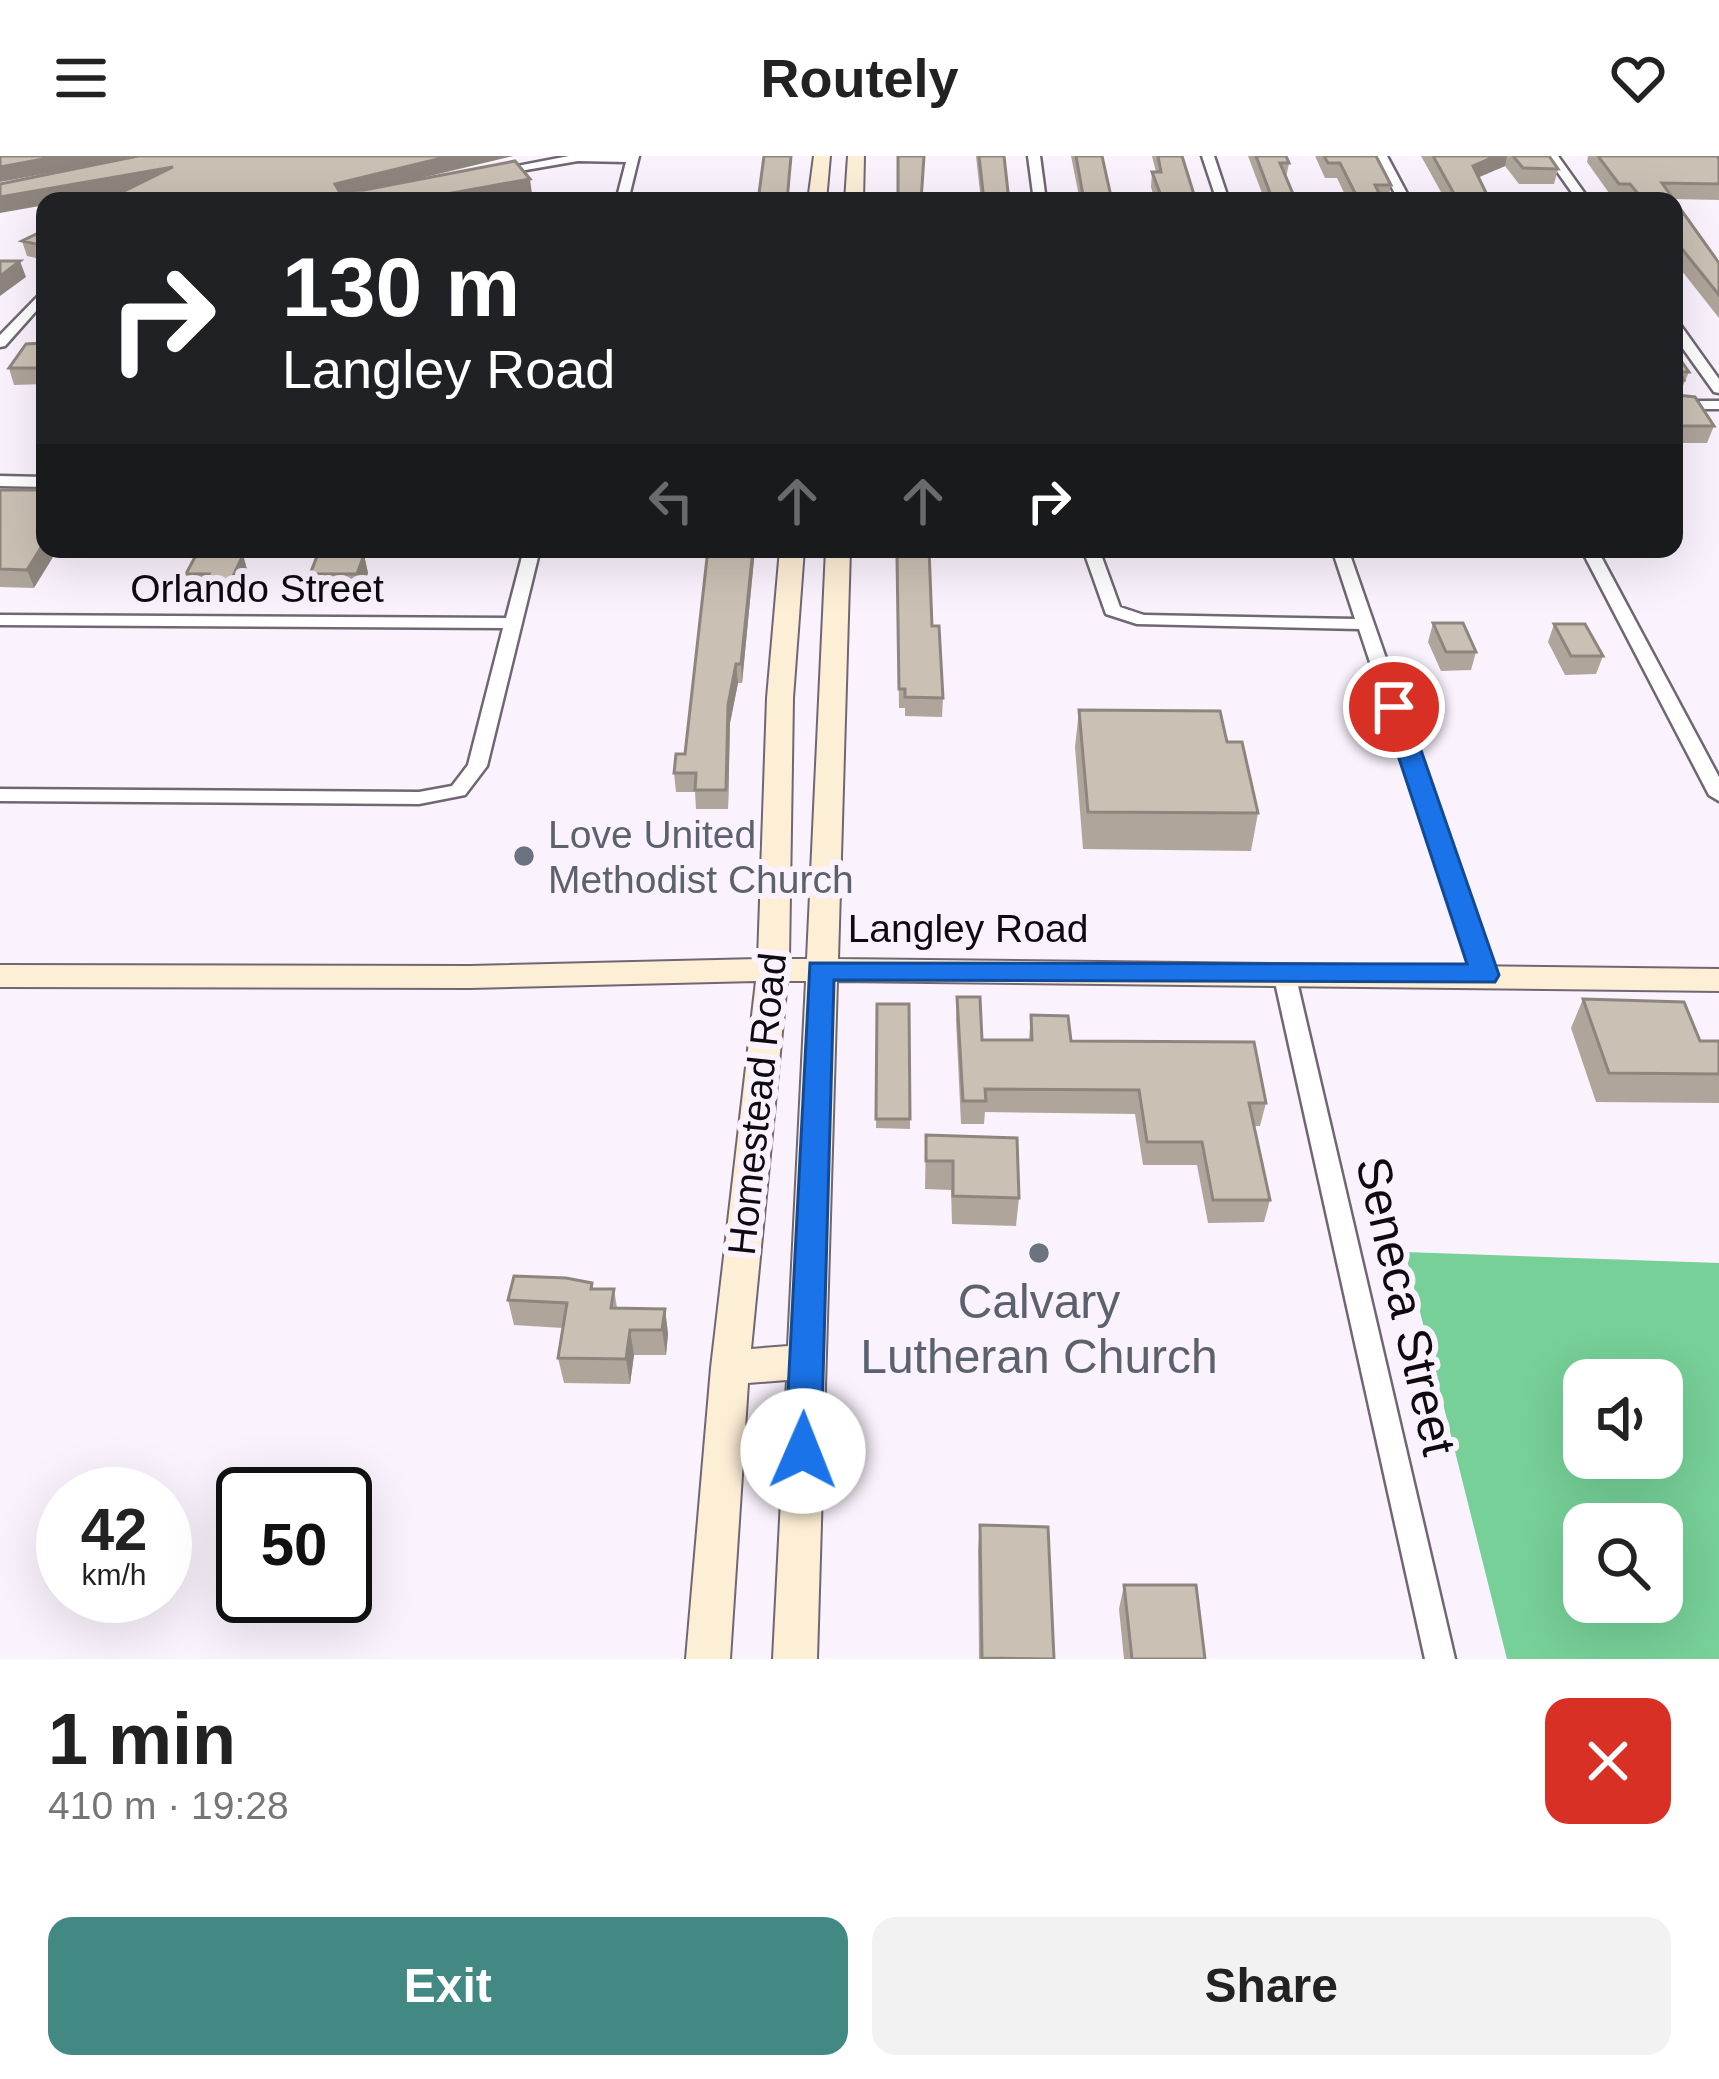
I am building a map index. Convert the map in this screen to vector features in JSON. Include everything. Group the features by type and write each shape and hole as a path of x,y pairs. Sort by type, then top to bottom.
{"main road":[{"path":"818,192 822,156"},
{"path":"854,192 856,156"},
{"path":"791,561 837,561"},
{"name":"Homestead Road","path":"708,1659 730,1368 773,970 780,698 791,561"},
{"name":"Homestead Road","path":"795,1659 837,561"},
{"path":"780,698 832,699"},
{"name":"Langley Road","path":"0,976 470,977 820,970 1719,980"},
{"path":"730,1368 804,1362"}],"street":[{"path":"1034,156 1039,192"},
{"path":"1208,156 1220,192"},
{"path":"1381,156 1400,192"},
{"path":"1552,156 1578,192"},
{"path":"489,172 578,158 633,157 624,192"},
{"path":"22,352 0,347 36,304"},
{"path":"1683,339 1719,389"},
{"path":"1683,405 1719,405"},
{"path":"0,482 36,482"},
{"path":"0,794 386,797 458,791 477,766 530,558"},
{"path":"1093,558 1112,610 1143,620 1366,624"},
{"path":"1343,558 1485,975"},
{"path":"1594,558 1719,795"},
{"name":"Orlando Street","path":"0,620 513,623"},
{"name":"Seneca Street","path":"1284,973 1440,1659"}],"green space":[{"path":"1405,1252 1719,1263 1719,1659 1507,1659"}],"building":[{"path":"0,156 59,156 0,167"},
{"path":"138,156 450,156 335,184 339,191 515,161 530,179 458,192 122,192 173,167 0,197 0,184"},
{"path":"764,156 791,156 788,192 759,192"},
{"path":"898,156 924,156 922,192 898,192"},
{"path":"979,156 1004,156 1008,192 983,192"},
{"path":"1076,156 1102,156 1110,192 1082,192"},
{"path":"1158,156 1182,156 1193,192 1160,192 1152,172 1161,172"},
{"path":"1256,156 1286,156 1289,163 1280,163 1292,192 1270,192"},
{"path":"1324,156 1376,156 1391,185 1375,185 1378,192 1354,192 1340,163 1328,163"},
{"path":"1433,156 1496,156 1473,166 1486,192 1453,192"},
{"path":"1513,156 1549,156 1558,169 1523,168"},
{"path":"1598,156 1719,159 1719,184 1662,183 1668,192 1637,192 1630,184 1619,184"},
{"path":"1683,212 1719,263 1719,295 1683,250"},
{"path":"0,261 20,261 0,276"},
{"path":"36,343 36,368 9,368 26,344"},
{"path":"1683,396 1695,397 1714,426 1683,426"},
{"path":"0,490 36,490 36,556 27,570 0,569"},
{"path":"194,558 242,558 228,587 203,587 209,574 186,574"},
{"path":"316,558 363,558 357,574 310,574"},
{"path":"707,558 752,558 741,664 736,664 728,705 726,790 695,790 696,773 674,773 676,754 685,754"},
{"path":"897,558 929,558 932,626 939,626 943,698 905,697 905,689 899,689"},
{"path":"1433,623 1463,623 1476,652 1446,652"},
{"path":"1554,624 1585,624 1603,656 1571,656"},
{"path":"1079,710 1220,711 1227,742 1242,742 1258,813 1088,812"},
{"path":"957,997 980,997 982,1040 1032,1040 1031,1015 1068,1016 1071,1041 1254,1042 1266,1103 1249,1103 1270,1200 1213,1200 1202,1142 1147,1142 1139,1090 985,1089 986,1101 963,1101"},
{"path":"1583,999 1684,1002 1700,1041 1719,1041 1719,1074 1609,1073"},
{"path":"877,1004 909,1004 910,1119 876,1119"},
{"path":"926,1135 1017,1138 1019,1198 953,1196 953,1161 926,1161"},
{"path":"514,1276 566,1278 592,1283 591,1289 614,1289 611,1308 665,1309 662,1330 630,1330 626,1359 558,1358 567,1303 508,1300"},
{"path":"980,1525 1048,1527 1054,1659 982,1658"},
{"path":"1124,1585 1196,1585 1205,1659 1132,1659"}],"place":[{"name":"Love United Methodist Church","path":"524,856"},
{"name":"Calvary Lutheran Church","path":"1039,1253"}],"route":[{"path":"803,1451 820,970 1485,975 1394,707"}]}
